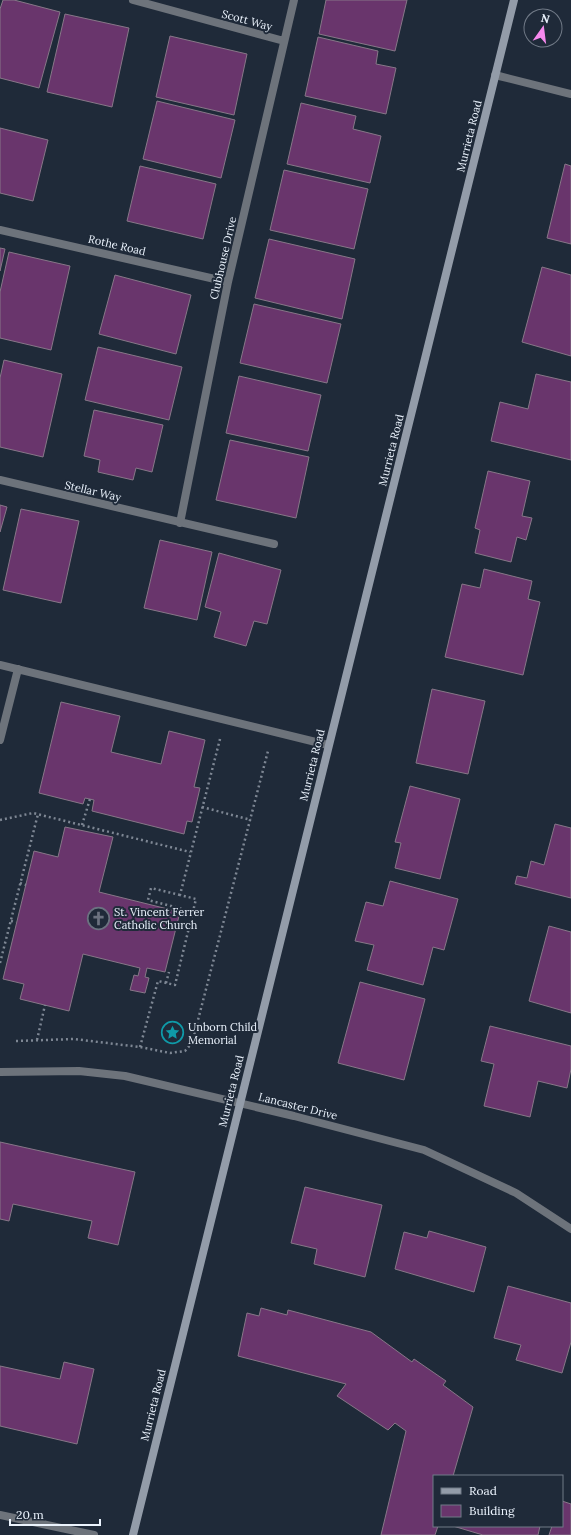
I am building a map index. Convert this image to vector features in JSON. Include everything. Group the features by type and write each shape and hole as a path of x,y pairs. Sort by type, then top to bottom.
{"main road":[{"name":"Murrieta Road","path":"133,1535 514,0"}],"street":[{"name":"Scott Way","path":"134,0 284,41"},
{"name":"Clubhouse Drive","path":"180,523 228,282 294,0"},
{"path":"495,75 571,94"},
{"name":"Rothe Road","path":"0,230 228,282"},
{"name":"Stellar Way","path":"0,480 274,544"},
{"path":"0,665 328,745"},
{"path":"0,740 18,669"},
{"name":"Lancaster Drive","path":"0,1072 79,1071 125,1076 424,1150 516,1193 571,1228"},
{"path":"0,1515 94,1535"}],"path":[{"path":"180,895 226,719"},
{"path":"16,1041 74,1039 140,1046 170,1053 185,1051 192,1043 273,731"},
{"path":"82,825 90,799"},
{"path":"202,807 251,820"},
{"path":"0,820 33,813 190,852"},
{"path":"0,964 38,814"},
{"path":"89,831 90,827"},
{"path":"20,883 26,884"},
{"path":"140,1046 158,981 175,985 182,945 188,930 196,899 151,888 148,900 186,910 185,914"},
{"path":"11,921 16,922"},
{"path":"184,929 188,930"},
{"path":"166,983 169,972"},
{"path":"37,1040 45,1005"}],"building":[{"path":"3,0 14,0 60,12 39,88 0,78 0,9"},
{"path":"326,0 407,0 395,51 319,34"},
{"path":"65,14 129,28 112,107 47,92"},
{"path":"170,36 247,54 234,115 156,97"},
{"path":"318,37 378,51 376,64 396,68 386,114 305,96"},
{"path":"157,101 235,120 221,178 143,159"},
{"path":"301,103 356,116 353,129 381,136 370,183 287,164"},
{"path":"0,128 48,140 33,201 0,193"},
{"path":"565,164 571,166 571,244 547,238"},
{"path":"140,166 216,184 203,239 127,221"},
{"path":"284,170 368,189 354,249 270,230"},
{"path":"269,239 355,259 342,319 255,298"},
{"path":"0,248 5,249 0,271"},
{"path":"9,252 70,266 51,350 0,338 0,292"},
{"path":"542,267 571,275 571,356 522,342"},
{"path":"115,275 191,295 176,354 99,334"},
{"path":"254,304 341,324 327,383 240,363"},
{"path":"98,347 182,367 169,420 85,400"},
{"path":"4,360 62,374 43,457 0,447 0,378"},
{"path":"536,374 571,382 571,460 491,441 500,402 528,409"},
{"path":"239,376 321,395 308,451 226,433"},
{"path":"94,410 163,425 152,472 136,468 133,480 98,472 100,460 84,456"},
{"path":"230,440 309,457 296,518 216,500"},
{"path":"488,471 530,481 522,516 532,518 526,540 517,537 511,562 475,553 480,530 475,528"},
{"path":"0,505 7,507 0,532"},
{"path":"21,509 79,521 61,603 3,590"},
{"path":"160,540 212,552 197,620 144,608"},
{"path":"219,553 281,570 267,624 254,621 246,646 214,637 221,612 205,607"},
{"path":"484,569 532,581 528,599 540,602 523,675 445,657 462,584 480,588"},
{"path":"432,689 485,701 468,774 416,763"},
{"path":"61,702 120,716 111,752 161,764 169,731 205,740 194,787 200,788 192,822 187,821 184,834 92,811 94,800 85,798 83,804 39,793"},
{"path":"410,786 460,799 440,879 395,868 401,843 395,842"},
{"path":"555,824 571,828 571,898 515,884 517,876 527,878 531,861 544,865"},
{"name":"St. Vincent Ferrer Catholic Church","path":"65,827 113,837 99,892 180,912 165,972 147,968 145,977 149,978 145,993 130,990 134,975 138,976 140,968 83,954 69,1011 20,999 24,984 3,979 34,851 58,857"},
{"path":"390,881 458,899 444,950 433,947 423,985 367,970 374,945 355,941 366,902 383,906"},
{"path":"549,926 571,932 571,1013 529,1001"},
{"path":"360,982 425,999 404,1080 338,1063"},
{"path":"490,1026 571,1046 571,1069 567,1088 538,1081 530,1117 484,1106 494,1064 481,1061"},
{"path":"0,1142 135,1172 118,1245 88,1238 92,1221 13,1204 9,1221 0,1219"},
{"path":"305,1187 382,1205 365,1277 314,1264 317,1249 291,1243"},
{"path":"429,1231 486,1247 474,1292 395,1269 404,1232 427,1238"},
{"path":"508,1286 571,1303 571,1342 562,1373 516,1360 521,1345 494,1338"},
{"path":"261,1308 287,1315 288,1310 371,1332 412,1362 414,1359 446,1381 443,1385 473,1407 453,1475 433,1475 433,1527 438,1527 435,1535 381,1535 406,1431 395,1423 388,1430 337,1396 346,1384 238,1356 247,1313 259,1316"},
{"path":"64,1362 94,1369 77,1444 0,1426 0,1366 60,1379"},
{"path":"563,1501 571,1504 571,1535 549,1535 552,1527 563,1527"},
{"path":"456,1527 540,1527 538,1535 483,1535"}],"place":[{"name":"St. Vincent Ferrer Catholic Church","path":"98,918"},
{"name":"Unborn Child Memorial","path":"173,1033"}]}
